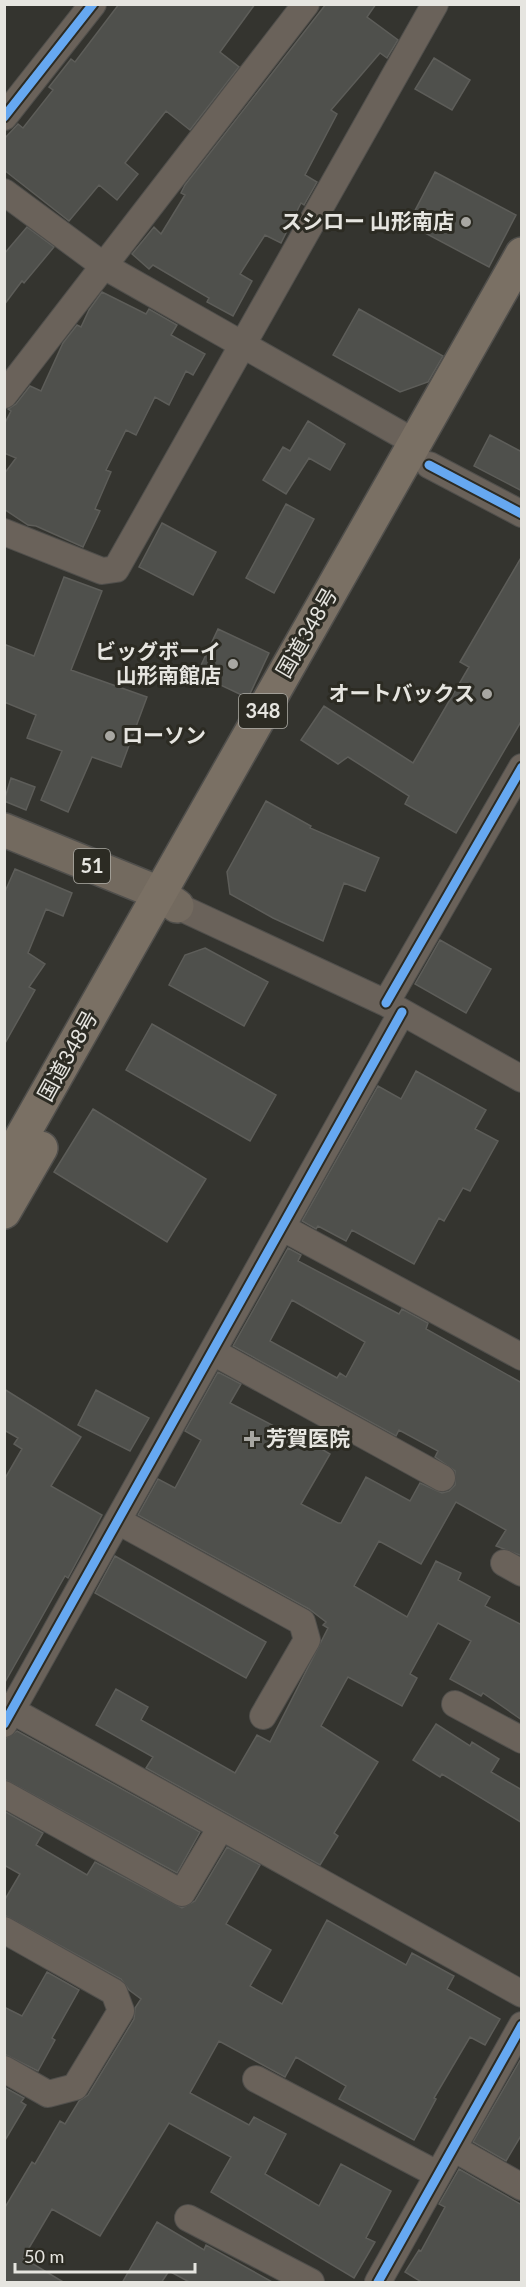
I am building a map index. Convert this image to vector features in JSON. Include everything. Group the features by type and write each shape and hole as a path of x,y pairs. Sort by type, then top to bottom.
{"highway":[{"name":"国道348号","path":"422,454 522,254"},
{"name":"国道348号","path":"4,1168 168,899 422,454 522,298"},
{"name":"国道348号","path":"4,1212 168,899"}],"main road":[{"name":"51","path":"4,830 168,899"}],"street":[{"path":"4,117 93,4"},
{"path":"4,395 306,4"},
{"path":"4,532 102,571 116,569 435,4"},
{"path":"4,192 104,266 244,345 522,514"},
{"path":"522,767 394,1007 283,1228 7,1714 220,1827 522,1994"},
{"path":"168,899 394,1007 522,1079"},
{"path":"283,1228 522,1356"},
{"path":"213,1352 442,1478"},
{"path":"118,1521 302,1622 307,1640 263,1716"},
{"path":"455,1704 522,1740"},
{"path":"4,1794 182,1893 220,1827"},
{"path":"4,1930 114,1992 121,2011 75,2087 48,2094 4,2069"},
{"path":"385,2280 437,2174 522,2025"},
{"path":"256,2079 437,2174"},
{"path":"453,2148 522,2187"},
{"path":"188,2218 311,2283"}],"building":[{"path":"119,4 255,4 220,52 239,67 190,130 166,111 125,163 138,174 117,200 99,185 69,221 4,170 4,139 18,124 23,128 53,90 49,87 71,59 75,62"},
{"path":"326,4 376,4 367,17 398,40 387,58 380,53 331,110 337,114 305,175 317,182 304,205 301,203 281,243 265,235 240,274 252,281 233,316 207,302 209,298 153,265 149,269 132,254 154,227 161,234 185,195 181,193 185,185"},
{"path":"434,58 470,80 452,110 415,89"},
{"path":"435,172 516,215 489,267 408,224"},
{"path":"27,227 54,247 24,283 22,281 4,305 4,254"},
{"path":"102,292 146,314 149,309 177,325 171,335 205,354 193,375 186,371 169,405 155,397 136,435 126,430 106,470 111,472 95,509 100,511 83,547 36,526 28,525 4,509 4,474 16,458 4,453 4,425 11,411 8,409 16,404 30,386 41,391 63,343 77,325 81,327 89,310"},
{"path":"359,309 443,356 428,382 400,392 333,355"},
{"path":"308,421 345,444 330,470 309,458 286,494 263,480 283,447 290,451"},
{"path":"490,435 522,452 522,491 474,466"},
{"path":"286,504 314,519 274,593 246,578"},
{"path":"162,523 216,552 193,595 139,567"},
{"name":"オートバックス","path":"522,556 522,720 456,833 405,804 409,796 348,757 338,764 301,740 324,706 413,763 469,667 460,662"},
{"path":"64,577 102,591 71,670 147,697 121,767 92,757 68,812 41,800 62,751 27,738 36,715 4,702 4,644 34,656"},
{"name":"ビッグボーイ 山形南館店","path":"218,629 269,653 248,698 197,674"},
{"path":"11,778 35,787 26,810 4,801"},
{"path":"266,801 311,826 310,828 379,858 365,891 344,883 323,941 273,918 230,894 227,872"},
{"path":"15,869 72,893 63,916 46,909 28,953 45,964 29,987 35,990 4,1045 4,894"},
{"path":"440,940 491,969 466,1013 415,984"},
{"path":"205,948 268,982 244,1026 169,985 185,955"},
{"path":"152,1024 276,1095 250,1141 126,1070"},
{"path":"416,1071 486,1110 475,1129 498,1141 470,1191 463,1188 444,1221 439,1218 414,1264 352,1230 346,1241 318,1226 316,1229 302,1221 378,1086 401,1099"},
{"path":"93,1109 206,1179 167,1242 54,1172"},
{"path":"288,1248 301,1255 298,1261 399,1314 402,1309 428,1323 426,1329 522,1383 522,1556 496,1546 506,1530 456,1502 421,1564 379,1541 354,1586 407,1617 436,1561 461,1573 458,1580 490,1597 485,1606 522,1625 522,1720 483,1693 481,1696 450,1679 471,1641 438,1623 410,1674 417,1678 402,1706 348,1677 321,1726 378,1762 334,1833 338,1836 320,1865 146,1768 153,1757 96,1725 116,1689 148,1707 141,1720 235,1773 257,1735 270,1742 328,1628 323,1625 326,1622 309,1609 138,1515 158,1479 175,1488 201,1440 185,1431 218,1372 241,1384 230,1403 291,1435 293,1432 330,1454 301,1504 338,1523 341,1523 366,1477 410,1501 420,1483 442,1493 449,1491 455,1485 455,1471 435,1457 438,1451 399,1430 396,1436 233,1346","holes":["292,1300 365,1342 346,1377 340,1373 337,1378 270,1341"]},
{"path":"4,1389 81,1437 51,1486 102,1515 68,1578 65,1576 4,1684 4,1480 22,1449 14,1444 18,1438 4,1430"},
{"path":"96,1390 149,1418 130,1451 78,1425"},
{"path":"115,1556 266,1642 246,1678 95,1593"},
{"path":"436,1724 470,1746 472,1742 499,1759 491,1772 522,1790 522,1823 442,1774 440,1777 413,1760"},
{"path":"17,1731 200,1832 177,1873 4,1779 4,1739"},
{"path":"4,1811 43,1833 36,1845 87,1875 95,1862 182,1908 195,1901 227,1847 260,1865 226,1924 271,1950 250,1986 282,2004 327,1920 406,1965 412,1953 454,1976 447,1989 500,2019 485,2045 470,2037 434,2098 436,2099 414,2140 339,2099 346,2086 296,2057 285,2077 219,2041 190,2093 249,2125 254,2117 286,2134 265,2174 319,2206 341,2164 391,2191 366,2238 375,2242 354,2278 211,2192 231,2157 169,2123 100,2236 52,2209 23,2258 65,2283 4,2283 4,2209 32,2162 35,2164 60,2121 65,2124 79,2101 88,2095 134,2019 135,2008 141,1999 129,1990 121,1979 4,1915 4,1901 20,1874 4,1865"},
{"path":"47,1972 79,1990 52,2038 55,2040 38,2071 4,2054 4,2007 22,2016"},
{"path":"522,2057 522,2134 506,2161 473,2142"},
{"path":"4,2087 24,2098 21,2102 26,2105 4,2142"},
{"path":"459,2169 522,2205 522,2283 423,2283 405,2272 419,2250 421,2251 445,2207 439,2204"},
{"path":"157,2222 204,2250 206,2245 274,2283 191,2283 169,2271 161,2283 122,2283"}],"cycle path":[{"path":"4,117 93,4"},
{"path":"429,465 522,514"},
{"path":"386,1003 522,767"},
{"path":"4,1724 402,1012"},
{"path":"378,2282 522,2025"}],"place":[{"name":"スシロー 山形南店","path":"466,222"},
{"name":"ビッグボーイ 山形南館店","path":"233,664"},
{"name":"オートバックス","path":"487,694"},
{"name":"ローソン","path":"110,736"},
{"name":"芳賀医院","path":"252,1439"}]}
